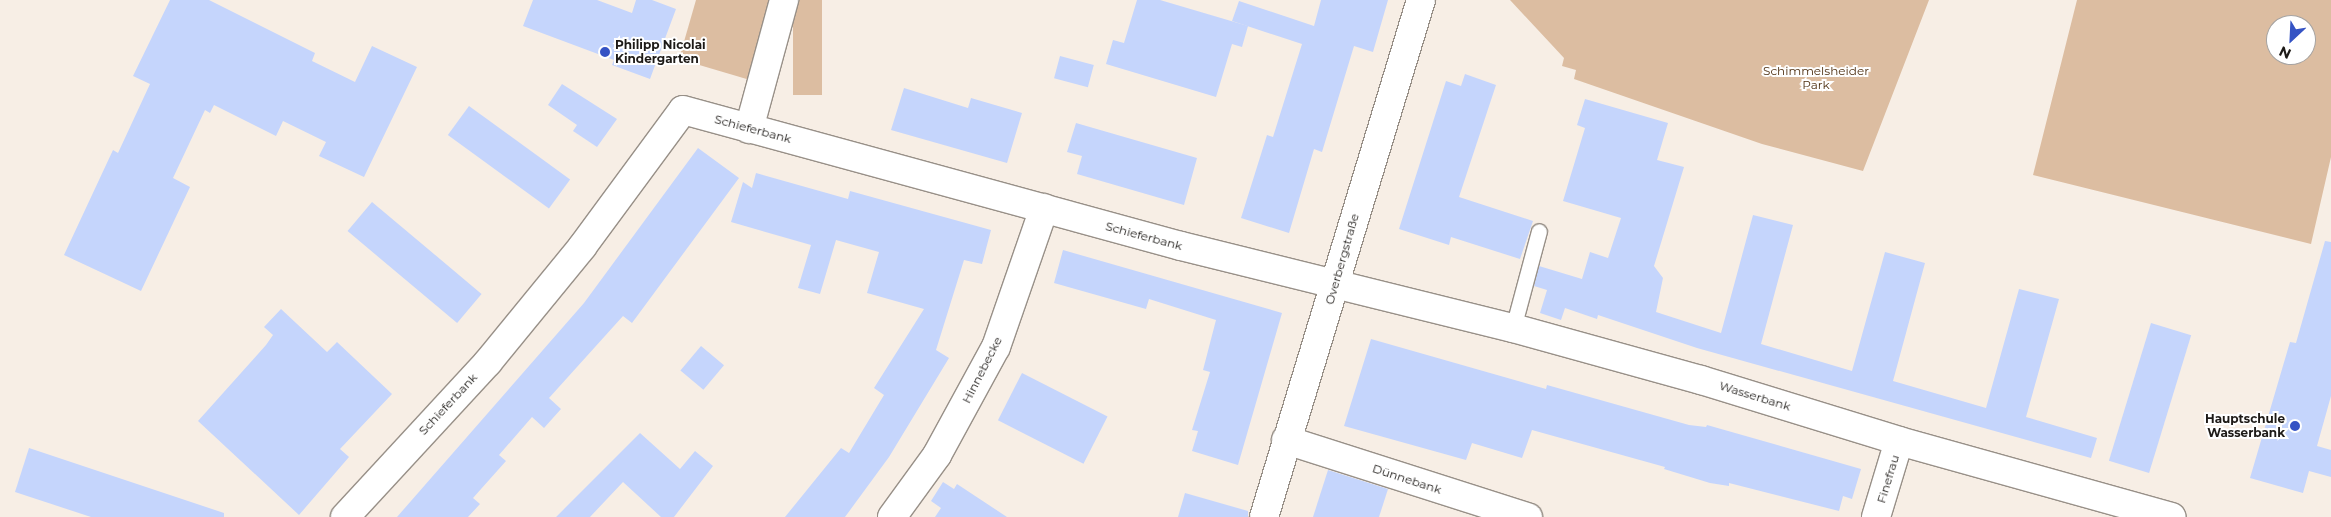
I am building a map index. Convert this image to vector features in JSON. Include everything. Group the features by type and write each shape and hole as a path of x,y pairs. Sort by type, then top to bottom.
{"street":[{"path":"749,128 784,0"},
{"name":"Overbergstraße","path":"1264,517 1286,440 1336,285 1420,0"},
{"name":"Schieferbank","path":"345,517 488,362 582,247 683,110 1336,285"},
{"name":"Hinnebecke","path":"892,517 937,455 996,347 1044,208"},
{"name":"Wasserbank","path":"1336,285 1513,328 1701,380 1899,441 2172,517"},
{"name":"Dünnebank","path":"1286,440 1528,517"},
{"name":"Finefrau","path":"1876,517 1899,441"}],"lane":[{"path":"1513,328 1539,231"}],"green space":[{"path":"696,0 774,0 750,80 679,59"},
{"path":"793,0 822,0 822,95 793,95"},
{"name":"Schimmelsheider Park","path":"1510,0 1929,0 1863,171 1762,144 1574,79 1576,70 1562,66 1564,58"},
{"path":"2077,0 2331,0 2331,157 2311,244 2033,175"}],"building":[{"path":"170,0 209,0 315,53 312,61 355,82 372,46 417,67 364,177 319,156 326,142 283,121 276,136 214,105 210,113 205,110 173,178 190,187 141,291 64,255 113,150 118,153 150,84 133,76"},
{"path":"533,0 597,0 632,13 636,0 652,0 676,9 650,79 612,65 614,60 523,26"},
{"path":"1137,0 1160,0 1248,26 1242,47 1232,44 1216,97 1106,64 1113,40 1124,43"},
{"path":"1321,0 1388,0 1373,52 1354,46 1322,152 1314,149 1289,233 1241,218 1267,135 1273,137 1302,44 1232,21 1239,1 1314,26"},
{"path":"1060,56 1094,65 1088,87 1054,78"},
{"path":"1465,74 1496,85 1459,197 1533,221 1520,259 1451,237 1449,245 1399,229 1446,81 1461,86"},
{"path":"562,84 617,119 597,147 573,131 577,125 548,105"},
{"path":"904,88 968,108 971,98 1022,113 1007,163 891,130"},
{"path":"1585,99 1668,123 1657,160 1684,167 1654,266 1663,278 1656,312 1721,333 1753,215 1793,225 1761,344 1852,371 1885,252 1925,263 1893,381 1986,408 2019,289 2059,299 2026,417 2097,438 2091,458 1697,348 1598,315 1597,319 1565,308 1561,320 1540,313 1547,290 1534,286 1539,266 1582,279 1590,252 1608,258 1621,218 1563,201 1585,128 1577,125"},
{"path":"469,106 570,179 549,209 448,135"},
{"path":"1076,123 1197,158 1184,205 1077,174 1082,156 1067,152"},
{"path":"698,148 739,178 632,323 623,316 549,398 561,409 544,428 532,417 499,455 506,461 473,498 480,504 468,517 397,517 584,303"},
{"path":"756,173 848,199 850,191 991,230 982,264 964,260 936,350 949,358 889,457 845,517 785,517 841,448 849,453 884,395 874,388 924,309 867,293 879,252 836,240 820,294 798,288 811,245 731,222 743,182 752,188"},
{"path":"372,202 482,294 457,323 348,231"},
{"name":"Hauptschule Wasserbank","path":"2325,241 2331,242 2331,396 2317,446 2331,450 2331,477 2309,471 2303,493 2250,478 2290,342 2296,343"},
{"path":"1063,250 1282,313 1238,465 1192,451 1198,431 1192,430 1210,372 1203,370 1216,320 1149,299 1146,309 1054,283"},
{"path":"281,309 327,352 337,342 392,394 340,449 349,457 299,515 198,421 266,345 273,335 264,327"},
{"path":"2151,323 2191,335 2149,473 2109,461"},
{"path":"1371,339 1546,389 1547,385 1689,425 1706,427 1707,425 1861,469 1852,499 1843,496 1839,511 1729,483 1729,486 1710,483 1664,469 1665,467 1532,430 1522,458 1472,443 1466,460 1344,426"},
{"path":"701,346 724,365 703,390 680,371"},
{"path":"1022,373 1108,417 1083,464 998,420"},
{"path":"640,433 680,469 695,451 713,466 674,517 661,517 623,482 590,517 556,517"},
{"path":"29,448 224,513 224,517 91,517 15,492"},
{"path":"1328,470 1388,489 1379,517 1313,517"},
{"path":"943,482 954,489 957,484 1007,517 935,517 941,508 931,501"},
{"path":"1185,493 1248,511 1248,517 1178,517"}],"place":[{"name":"Philipp Nicolai Kindergarten","path":"605,52"},
{"name":"Hauptschule Wasserbank","path":"2295,426"}]}
